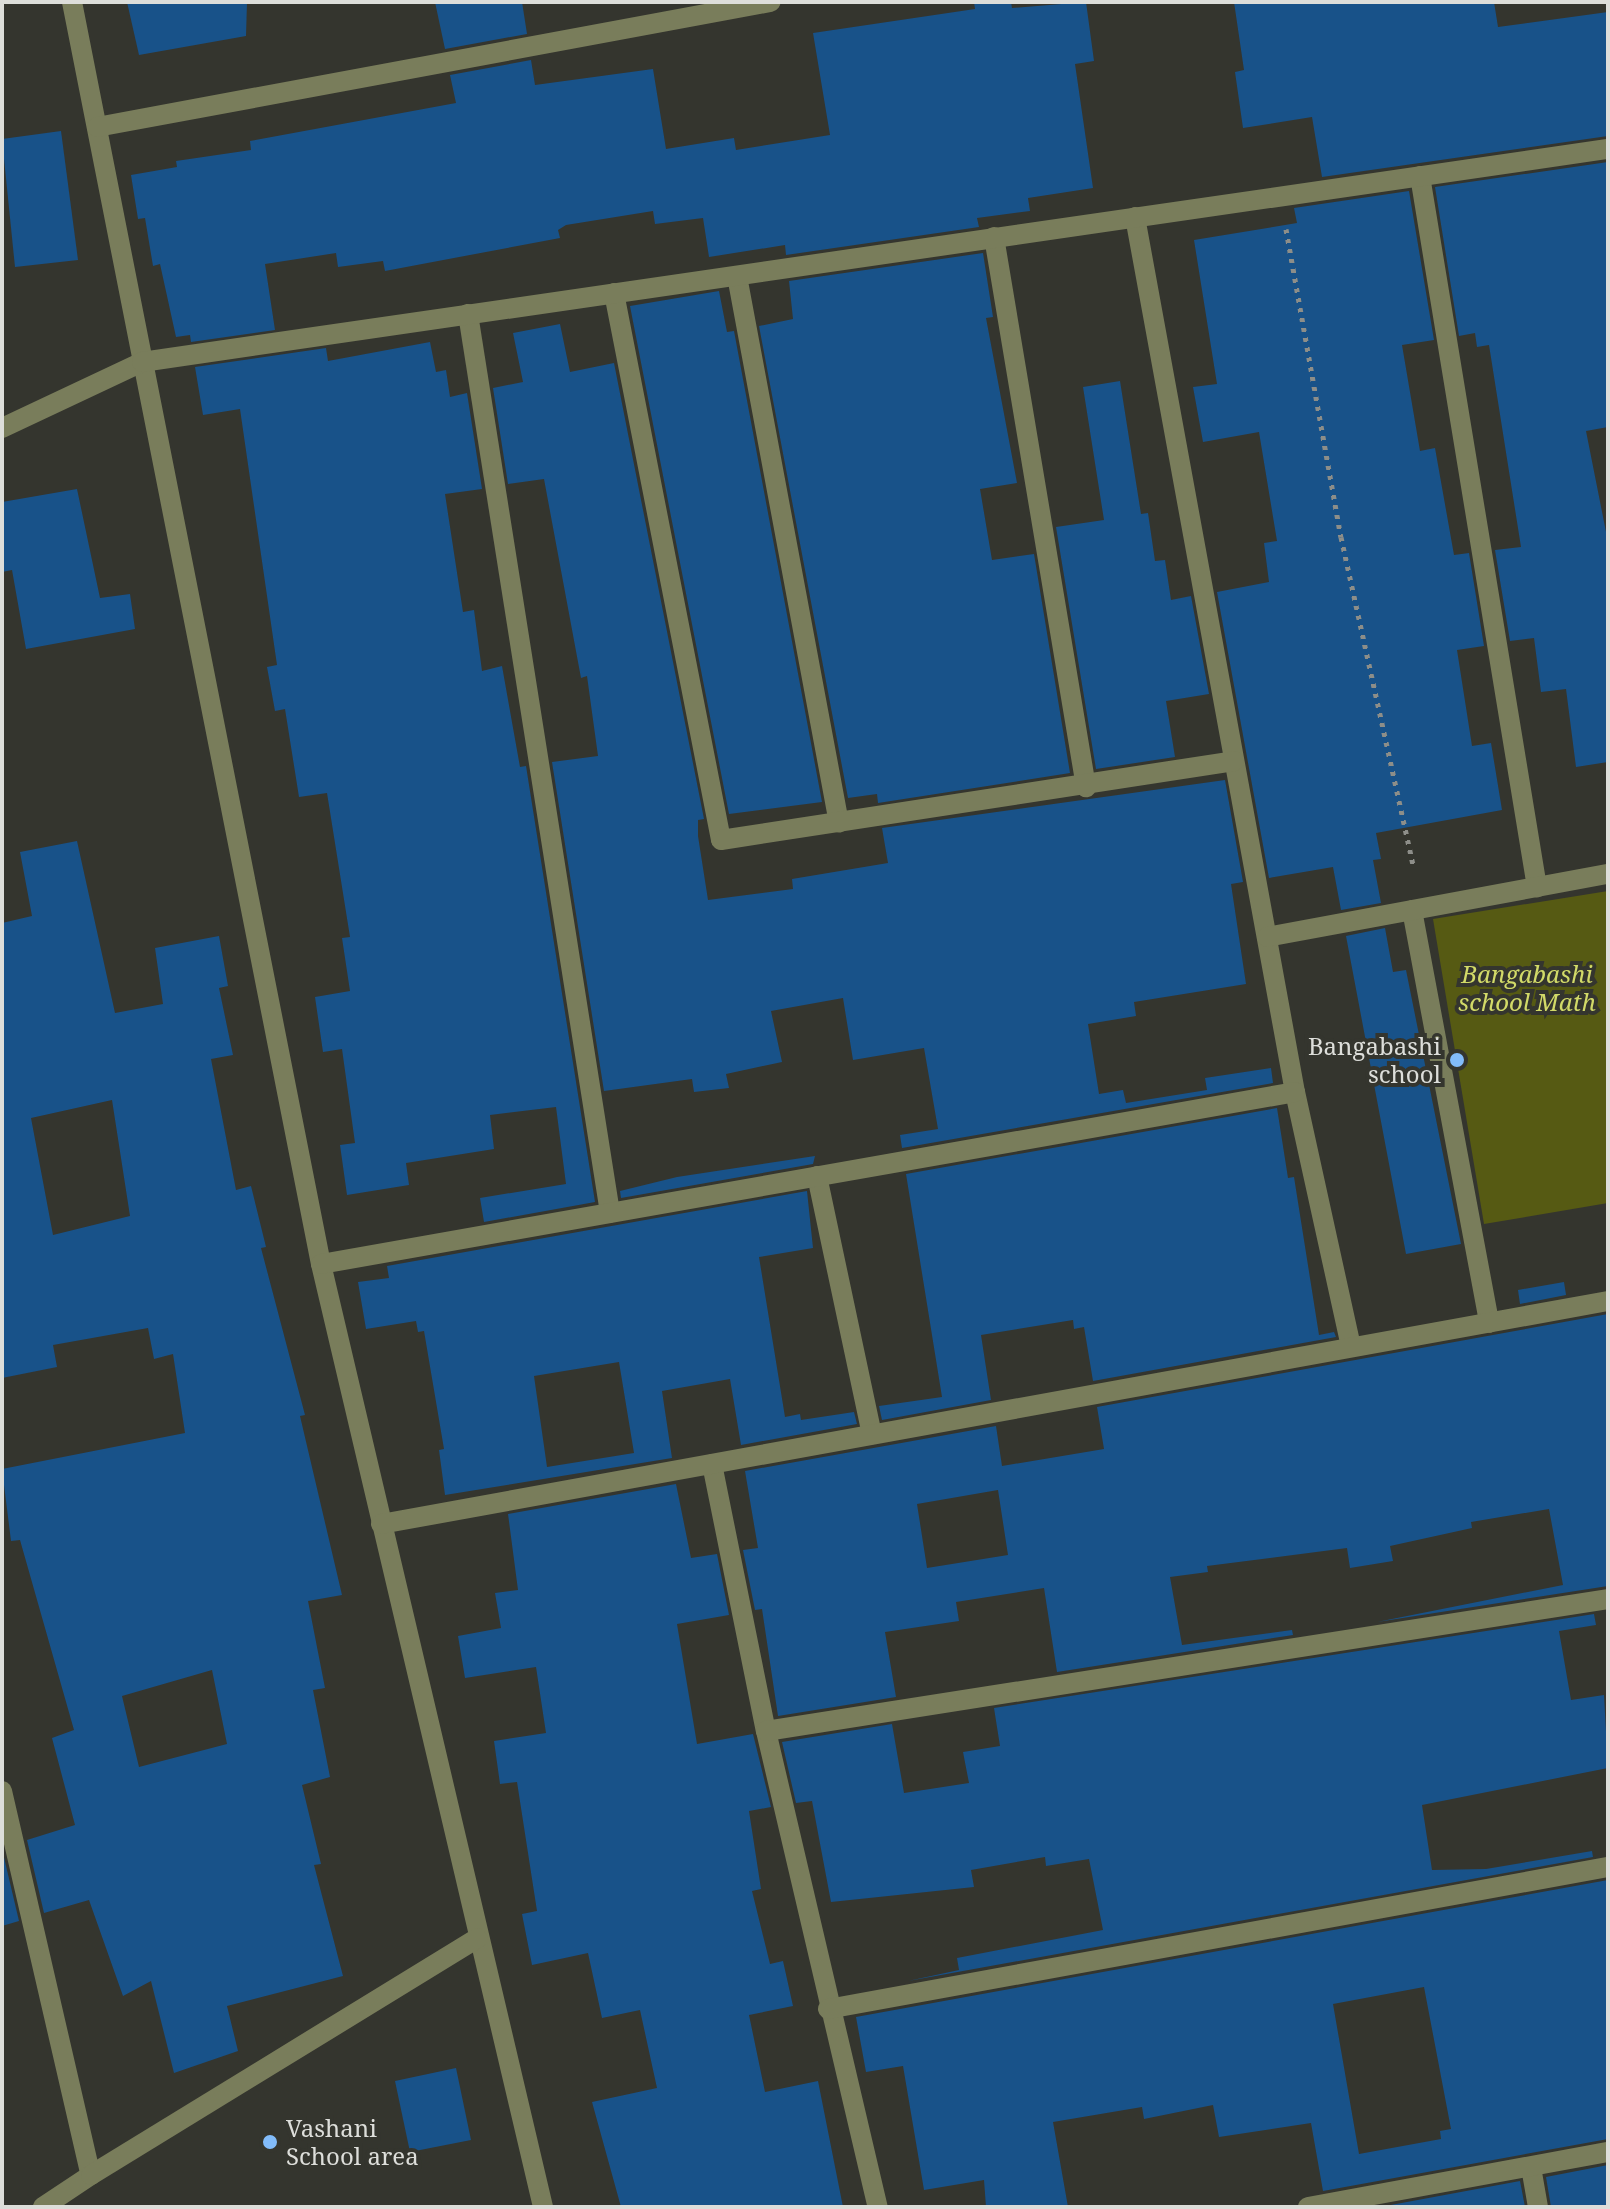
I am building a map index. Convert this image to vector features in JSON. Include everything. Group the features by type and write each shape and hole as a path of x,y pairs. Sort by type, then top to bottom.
{"street":[{"path":"72,2 321,1264 477,1938 543,2207"},
{"path":"97,127 770,2"},
{"path":"2,428 142,362 1608,149"},
{"path":"1420,176 1537,887"},
{"path":"1135,217 1295,1092 1351,1347"},
{"path":"994,237 1086,787"},
{"path":"737,276 839,823"},
{"path":"614,293 721,840 1086,787 1234,761"},
{"path":"468,314 610,1213"},
{"path":"1267,937 1608,874"},
{"path":"1412,910 1489,1323"},
{"path":"321,1264 1295,1092"},
{"path":"817,1176 872,1434"},
{"path":"381,1524 1608,1301"},
{"path":"712,1464 766,1731 828,2009 878,2207"},
{"path":"766,1731 1608,1599"},
{"path":"2,1791 91,2175"},
{"path":"828,2009 1608,1867"},
{"path":"43,2207 477,1938"},
{"path":"1308,2207 1608,2152"},
{"path":"1531,2167 1538,2207"}],"path":[{"path":"1280,196 1341,537 1413,865"}],"green space":[{"name":"Bangabashi school Math","path":"1608,891 1608,1203 1484,1224 1433,919"}],"building":[{"path":"127,2 247,2 246,36 139,55"},
{"path":"435,2 522,2 527,34 445,49"},
{"path":"974,2 1011,2 1012,8 1086,2 1094,61 1075,64 1093,188 1028,198 1030,211 977,218 979,227 786,255 785,245 709,257 703,218 655,224 653,211 566,225 558,230 560,238 385,271 383,261 338,267 336,253 265,264 275,330 191,342 190,335 176,337 160,264 153,266 145,218 138,219 131,175 177,167 176,161 251,150 250,141 456,103 450,75 531,60 535,85 653,69 666,149 734,138 736,150 830,135 813,33 975,9"},
{"path":"1234,2 1494,2 1498,27 1608,12 1608,136 1322,177 1312,117 1243,128 1235,72 1244,70"},
{"path":"61,131 78,260 15,267 2,139"},
{"path":"1608,162 1608,427 1586,431 1608,542 1608,762 1576,767 1566,689 1541,692 1534,638 1510,641 1495,550 1521,547 1489,345 1477,347 1475,333 1459,336 1435,187"},
{"path":"1409,191 1434,340 1402,345 1420,451 1435,448 1454,555 1469,553 1484,646 1457,650 1472,746 1491,743 1502,810 1376,833 1381,859 1373,860 1381,903 1341,910 1333,867 1269,878 1217,592 1269,582 1264,543 1277,541 1259,432 1203,442 1193,387 1217,384 1194,240 1297,223 1294,208"},
{"path":"983,253 993,317 986,318 1017,483 980,489 992,560 1034,554 1070,773 878,803 877,794 848,798 759,326 793,319 789,281"},
{"path":"719,291 727,332 734,331 822,802 729,814 630,306"},
{"path":"560,324 570,372 614,363 704,819 698,820 698,836 708,900 793,889 792,879 888,863 882,828 1225,780 1243,882 1231,884 1246,984 1134,1002 1136,1016 1088,1024 1099,1094 1123,1090 1126,1103 1207,1090 1205,1078 1271,1068 1273,1083 902,1148 900,1135 938,1129 924,1048 853,1060 843,998 771,1011 782,1062 726,1074 729,1088 694,1092 692,1079 604,1091 552,762 598,756 587,676 581,678 544,479 508,484 493,388 523,382 513,333"},
{"path":"430,342 436,372 446,370 450,397 467,393 482,489 445,494 463,612 474,610 482,671 502,666 520,767 526,766 595,1202 484,1222 480,1198 566,1184 556,1107 490,1115 494,1149 406,1163 409,1185 347,1195 340,1145 355,1143 342,1049 323,1052 315,997 350,991 342,938 350,937 327,793 299,797 285,709 275,711 267,667 277,665 240,409 203,415 195,367 326,348 328,361"},
{"path":"1120,381 1141,514 1148,513 1155,561 1165,560 1171,600 1191,596 1209,694 1166,701 1175,757 1096,769 1056,527 1104,520 1083,387"},
{"path":"77,489 100,598 130,594 135,629 26,649 12,570 2,572 2,502"},
{"path":"77,841 115,1013 163,1004 155,948 219,936 228,986 219,988 233,1055 211,1059 236,1190 251,1186 266,1247 261,1248 305,1415 300,1416 342,1595 308,1601 325,1688 313,1690 330,1777 302,1785 321,1864 314,1865 343,1976 227,2006 238,2051 174,2073 151,1981 123,1996 89,1900 44,1913 27,1840 75,1825 52,1738 74,1730 20,1540 11,1541 2,1469 185,1433 173,1354 154,1359 148,1328 53,1345 57,1367 2,1378 2,923 32,916 20,852","holes":["112,1100 130,1216 53,1235 31,1118","212,1670 227,1744 139,1767 122,1696"]},
{"path":"1385,928 1393,972 1406,970 1461,1244 1406,1254 1346,936"},
{"path":"1277,1108 1288,1178 1294,1177 1319,1335 1334,1332 1336,1337 1093,1381 1084,1327 1074,1329 1073,1320 981,1335 991,1400 882,1420 879,1406 942,1397 906,1174"},
{"path":"815,1156 813,1164 621,1198 620,1191 677,1177"},
{"path":"807,1191 813,1248 759,1257 785,1417 800,1414 801,1420 854,1412 857,1424 741,1445 730,1379 662,1391 672,1458 445,1495 439,1450 444,1449 424,1331 418,1332 416,1321 366,1329 358,1282 389,1278 387,1266","holes":["619,1362 634,1453 547,1467 534,1376"]},
{"path":"1564,1282 1566,1295 1520,1304 1518,1290"},
{"path":"1608,1314 1608,1586 1377,1622 1563,1585 1549,1509 1471,1522 1472,1528 1390,1546 1393,1561 1350,1568 1347,1548 1207,1566 1208,1572 1170,1577 1182,1645 1292,1630 1293,1635 1057,1672 1044,1588 956,1602 959,1621 885,1632 896,1697 778,1716 762,1609 755,1610 743,1550 758,1548 745,1471 996,1426 1002,1466 1104,1449 1097,1407","holes":["998,1490 1008,1555 927,1568 917,1504"]},
{"path":"676,1484 691,1558 717,1554 729,1615 677,1624 697,1744 753,1734 771,1807 749,1811 761,1889 752,1891 770,1964 783,1961 793,2006 749,2015 765,2092 818,2081 843,2207 621,2207 592,2102 657,2088 640,2010 602,2018 588,1953 532,1965 522,1914 537,1911 517,1782 500,1784 494,1741 546,1733 536,1667 465,1678 458,1636 501,1628 495,1593 518,1590 508,1514"},
{"path":"1594,1614 1596,1625 1559,1631 1571,1700 1604,1695 1608,1768 1422,1805 1432,1870 1486,1869 1592,1851 1593,1857 908,1981 959,1970 957,1958 1103,1930 1089,1859 1046,1866 1045,1857 971,1870 974,1887 831,1902 812,1801 796,1803 782,1742 892,1724 904,1793 969,1783 963,1752 1000,1746 994,1708"},
{"path":"2,1849 19,1921 2,1926"},
{"path":"1608,1880 1608,2139 1323,2191 1311,2123 1219,2137 1213,2105 1144,2119 1142,2107 1053,2122 1068,2207 986,2207 984,2180 924,2190 903,2066 866,2072 856,2017","holes":["1424,1987 1451,2129 1440,2131 1441,2139 1359,2154 1333,2004"]},
{"path":"456,2068 471,2140 410,2152 395,2081"},
{"path":"1608,2165 1608,2207 1551,2207 1546,2177"},
{"path":"1520,2181 1525,2207 1380,2207"}],"place":[{"name":"Bangabashi school","path":"1457,1060"},
{"name":"Vashani School area","path":"270,2142"}]}
